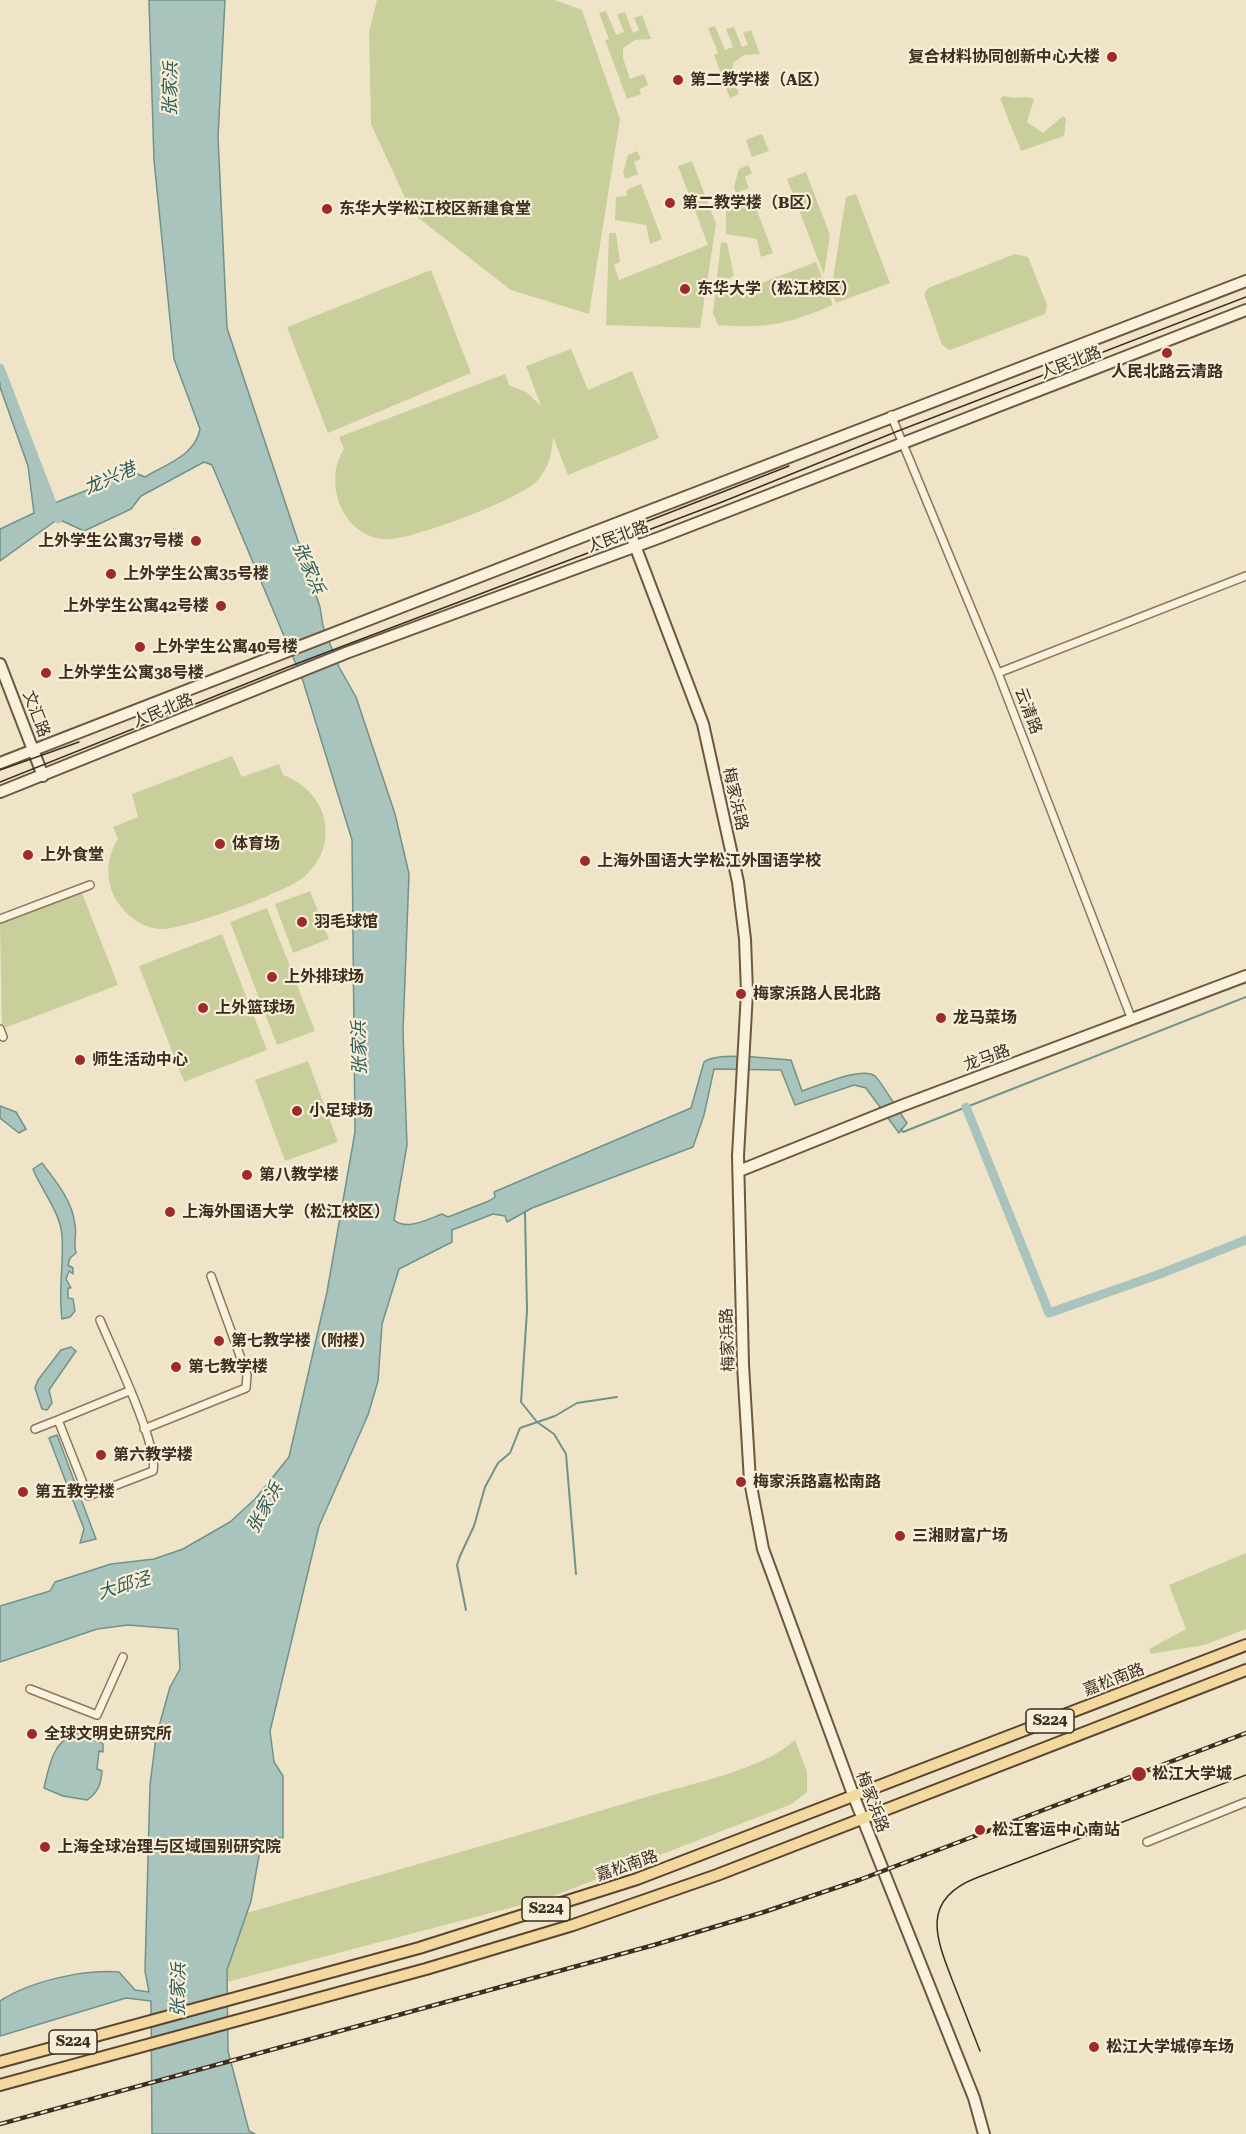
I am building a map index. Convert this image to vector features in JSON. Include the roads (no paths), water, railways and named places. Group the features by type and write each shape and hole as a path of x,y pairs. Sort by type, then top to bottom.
{"main road":[{"name":"人民北路","path":"0,763 626,522 891,415 1246,281"},
{"name":"人民北路","path":"0,792 291,674 904,444 1246,310"},
{"name":"梅家浜路","path":"626,522 703,724 738,882 746,939 739,1171 743,1365 750,1481 763,1549 862,1818 974,2098 984,2134"},
{"name":"文汇路","path":"0,664 43,776"},
{"name":"龙马路","path":"739,1171 877,1115 1246,976"},
{"name":"嘉松南路","path":"0,2062 419,1948 575,1900 854,1797 1246,1645"},
{"name":"S224","path":"0,2085 426,1969 573,1925 717,1875 1246,1670"}],"street":[{"name":"云清路","path":"891,415 998,673 1132,1020"},
{"path":"998,673 1246,576"},
{"path":"0,919 90,885"},
{"path":"144,1429 246,1388 247,1375 211,1276"},
{"path":"58,1420 88,1496 153,1471 156,1462 100,1320"},
{"path":"35,1429 129,1391"},
{"path":"30,1689 97,1715 123,1657"},
{"path":"1147,1842 1246,1802"}],"water":[{"path":"149,0 225,0 218,137 227,328 320,607 323,626 339,667 356,697 395,814 409,874 403,1031 407,1145 394,1220 411,1224 442,1214 448,1217 489,1201 495,1197 494,1192 691,1108 704,1062 721,1057 791,1060 802,1091 850,1075 860,1073 875,1076 907,1123 899,1133 866,1088 854,1085 795,1105 781,1070 714,1069 704,1115 693,1147 532,1208 507,1222 505,1216 493,1214 452,1230 452,1242 399,1269 382,1324 378,1381 368,1415 319,1526 270,1731 274,1762 283,1776 283,1838 267,1837 260,1850 251,1901 227,1970 228,2051 249,2131 255,2134 152,2134 151,2001 126,1998 0,2036 0,2001 42,1982 90,1972 119,1972 135,1990 149,1992 145,1971 150,1785 156,1737 170,1687 180,1669 178,1629 128,1625 97,1629 0,1662 0,1606 50,1591 55,1582 111,1564 154,1559 183,1549 230,1522 255,1499 289,1457 327,1292 355,1132 352,840 303,681 212,465 204,462 141,496 131,509 84,531 58,519 0,561 0,529 34,513 28,466 0,387 0,371 52,504 133,472 145,477 186,453 197,438 200,429 174,359 154,160"},
{"path":"0,1106 16,1112 26,1129 19,1133 0,1118"},
{"path":"42,1163 58,1184 74,1216 76,1253 70,1258 68,1265 73,1268 73,1274 69,1271 66,1279 71,1288 68,1288 68,1298 73,1299 75,1311 70,1317 62,1319 61,1227 33,1169"},
{"path":"71,1347 76,1351 49,1390 52,1403 47,1410 42,1409 35,1388 38,1380 61,1350"},
{"path":"57,1435 96,1539 80,1543 84,1529 49,1438"},
{"path":"76,1733 88,1734 103,1744 103,1752 99,1751 97,1769 102,1771 100,1784 87,1800 63,1796 44,1788 50,1763 57,1748 68,1737"}],"waterway":[{"path":"0,368 58,519"},
{"path":"901,1129 903,1132 1246,997"},
{"path":"966,1107 1049,1313 1160,1274 1246,1240"},
{"path":"525,1212 527,1311 521,1402 537,1422 554,1434 566,1454 576,1574"},
{"path":"466,1610 457,1565 474,1526 485,1487 498,1463 510,1453 520,1428 555,1416 577,1403 617,1397"}],"tram line":[{"path":"0,782 288,667 722,502 898,431 1246,297"},
{"path":"602,539 789,466"},
{"path":"0,770 79,742"},
{"path":"980,2051 947,1966 938,1936 937,1922 946,1897 958,1887 976,1878 1246,1775"}],"railway":[{"path":"0,2124 654,1945 764,1912 859,1880 1246,1733"}],"place":[{"name":"复合材料协同创新中心大楼","path":"1112,57"},
{"name":"第二教学楼（A区）","path":"678,80"},
{"name":"第二教学楼（B区）","path":"670,203"},
{"name":"东华大学松江校区新建食堂","path":"327,209"},
{"name":"东华大学（松江校区）","path":"685,289"},
{"name":"人民北路云清路","path":"1167,353"},
{"name":"上外学生公寓37号楼","path":"196,541"},
{"name":"上外学生公寓35号楼","path":"111,574"},
{"name":"上外学生公寓42号楼","path":"221,606"},
{"name":"上外学生公寓40号楼","path":"140,647"},
{"name":"上外学生公寓38号楼","path":"46,673"},
{"name":"体育场","path":"220,844"},
{"name":"上外食堂","path":"28,855"},
{"name":"上海外国语大学松江外国语学校","path":"585,861"},
{"name":"羽毛球馆","path":"302,922"},
{"name":"上外排球场","path":"272,977"},
{"name":"梅家浜路人民北路","path":"741,994"},
{"name":"上外篮球场","path":"203,1008"},
{"name":"龙马菜场","path":"941,1018"},
{"name":"师生活动中心","path":"80,1060"},
{"name":"小足球场","path":"297,1111"},
{"name":"第八教学楼","path":"247,1175"},
{"name":"上海外国语大学（松江校区）","path":"170,1212"},
{"name":"第七教学楼（附楼）","path":"219,1341"},
{"name":"第七教学楼","path":"176,1367"},
{"name":"第六教学楼","path":"101,1455"},
{"name":"梅家浜路嘉松南路","path":"741,1482"},
{"name":"第五教学楼","path":"23,1492"},
{"name":"三湘财富广场","path":"900,1536"},
{"name":"全球文明史研究所","path":"32,1734"},
{"name":"松江大学城","path":"1139,1774"},
{"name":"松江客运中心南站","path":"980,1830"},
{"name":"上海全球冶理与区域国别研究院","path":"45,1847"},
{"name":"松江大学城停车场","path":"1094,2047"}],"water label":[{"name":"张家浜","path":"171,89"},
{"name":"龙兴港","path":"110,479"},
{"name":"张家浜","path":"308,568"},
{"name":"张家浜","path":"360,1048"},
{"name":"张家浜","path":"265,1508"},
{"name":"大邱泾","path":"124,1586"},
{"name":"张家浜","path":"179,1990"}]}
